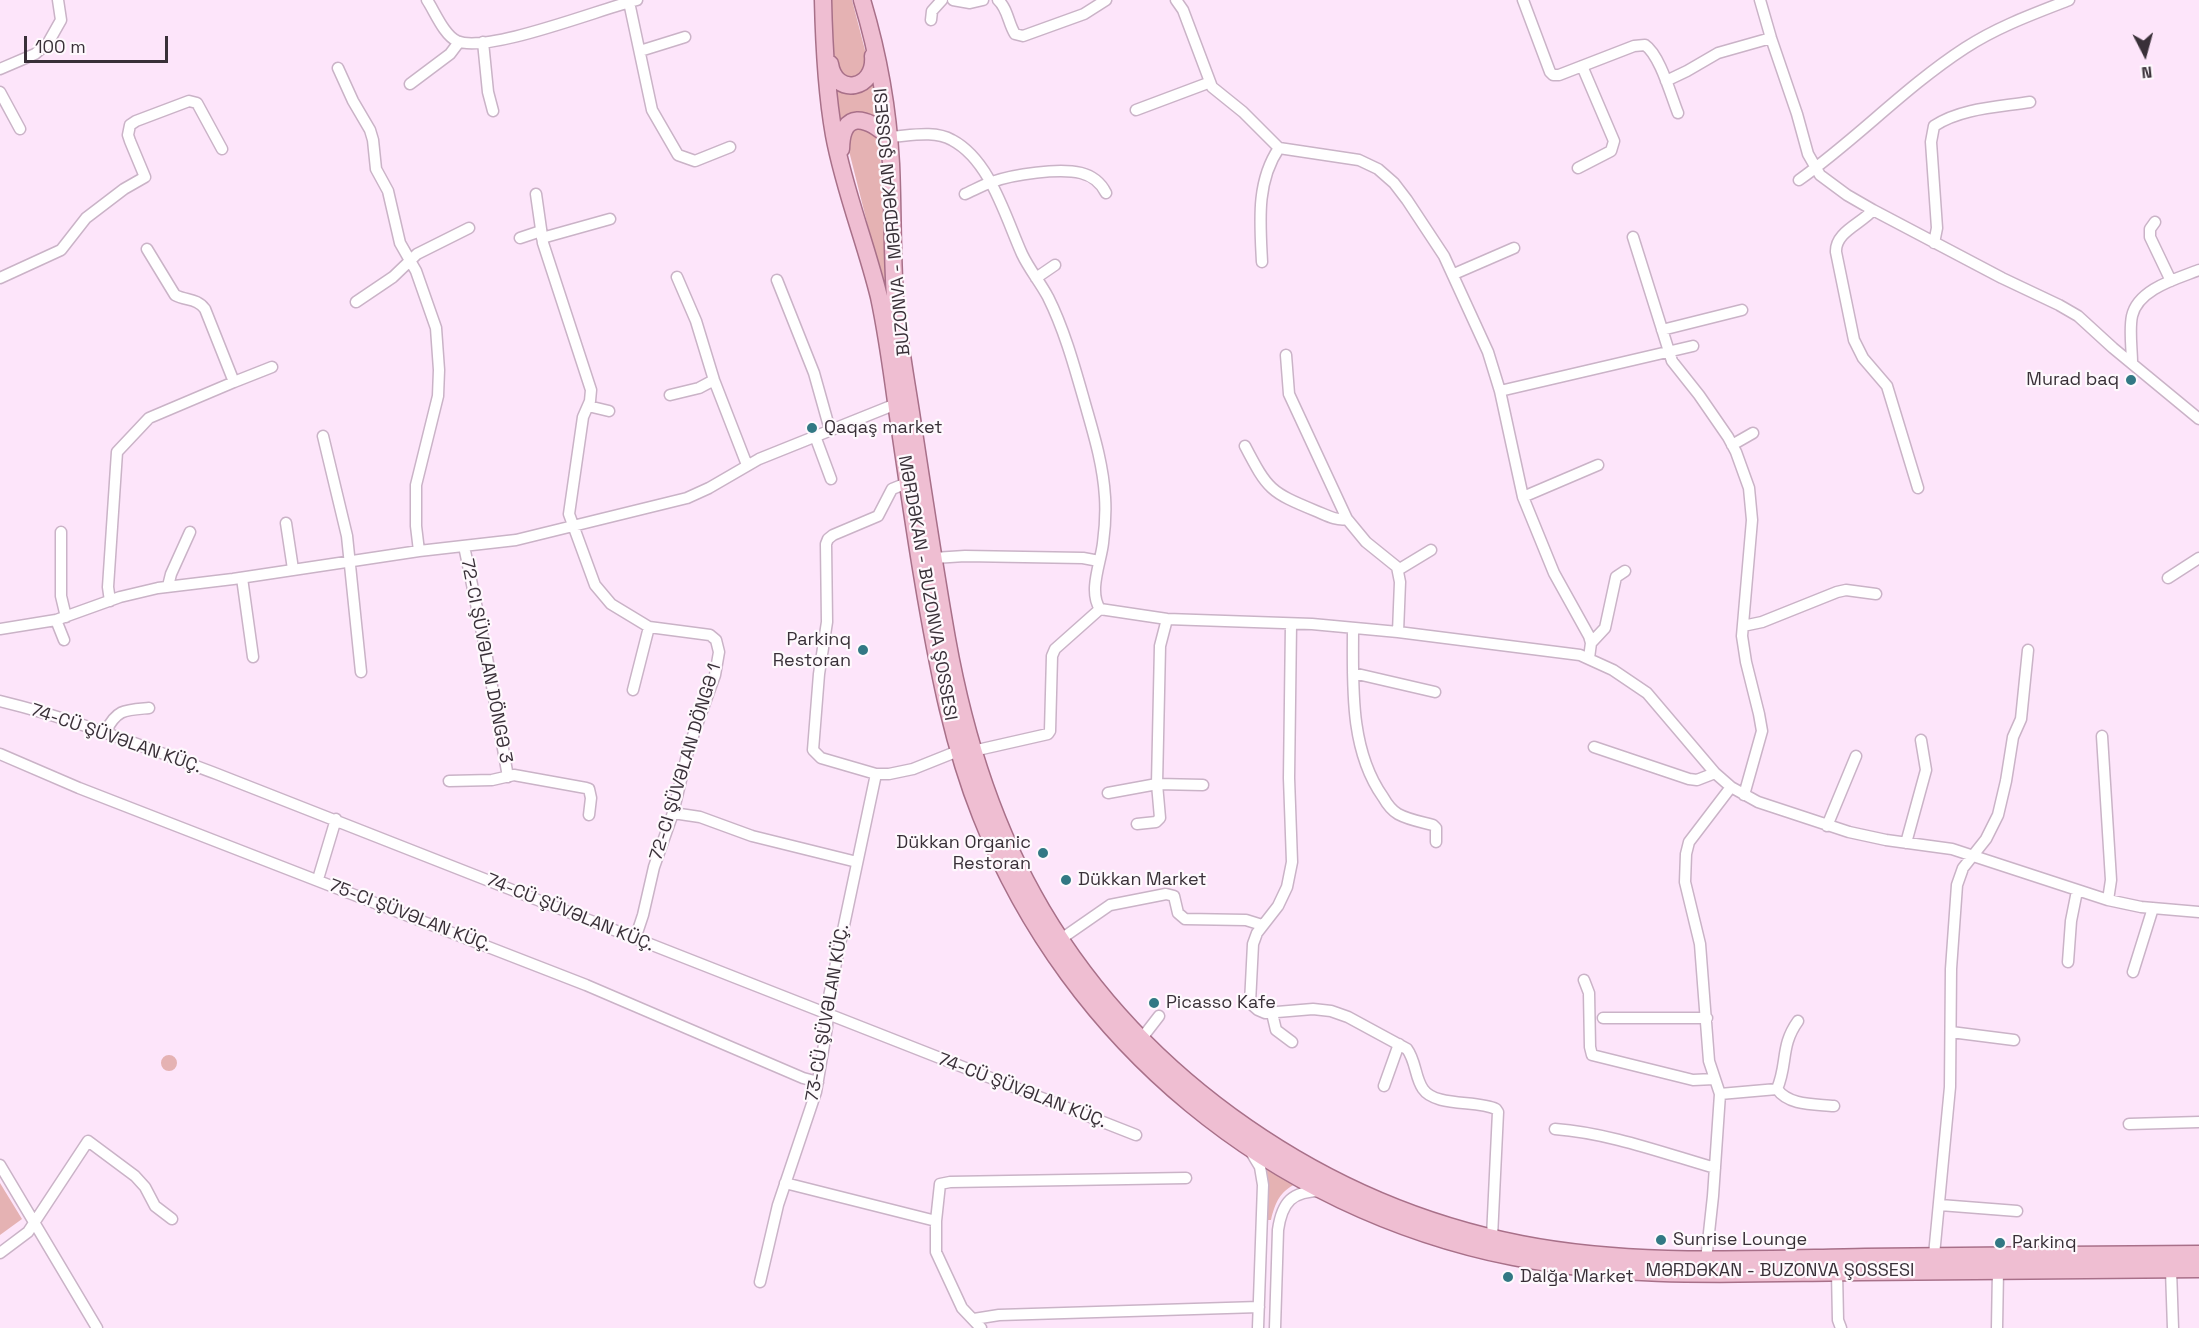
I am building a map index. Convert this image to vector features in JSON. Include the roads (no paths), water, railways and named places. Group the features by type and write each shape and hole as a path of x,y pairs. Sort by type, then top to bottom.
{"main road":[{"name":"MƏRDƏKAN - BUZONVA ŞOSSESI","path":"823,0 828,100 842,171 879,297 936,656 966,751 980,815 1026,909 1061,965 1097,1012 1178,1095 1248,1147 1322,1191 1402,1227 1437,1238 1528,1259 1601,1269 1650,1272 2199,1269"},
{"name":"BUZONVA - MƏRDƏKAN ŞOSSESI","path":"862,0 878,59 889,138 897,314 966,751 981,779 1006,840 1038,903 1061,939 1108,1000 1142,1038 1190,1084 1257,1135 1355,1191 1443,1225 1521,1244 1593,1254 1651,1259 1706,1260 1934,1255 2199,1254"},
{"path":"823,25 831,70 836,79 848,86 866,81 872,73 868,20"},
{"path":"842,171 841,134 851,123 860,120 869,122 889,138"}],"street":[{"path":"0,69 35,54 48,43 61,20 58,0"},
{"path":"427,0 448,33 459,42 483,42 508,38 633,1 652,110 678,155 695,161 730,147"},
{"path":"931,20 933,11 942,0"},
{"path":"953,0 964,3 983,0"},
{"path":"998,0 1006,11 1015,34 1023,36 1083,14 1106,0"},
{"path":"1176,0 1183,10 1209,83 1253,121 1279,148 1359,160 1378,169 1394,183 1407,200 1454,274 1482,336 1500,391 1523,497 1554,573 1591,643"},
{"path":"1523,0 1553,75 1559,75 1634,46 1645,45 1651,50 1678,113"},
{"path":"1760,0 1808,154 1815,168 1831,184 1934,243 2078,316 2199,419"},
{"path":"1799,180 1830,158 1884,110 1963,49 1999,28 2069,0"},
{"path":"640,51 685,37"},
{"path":"1666,81 1718,53 1771,38"},
{"path":"410,84 450,54 459,42"},
{"path":"483,42 488,92 493,111"},
{"path":"1578,168 1611,151 1614,146 1614,141 1582,66"},
{"path":"338,68 352,101 370,130 376,169 388,190 403,251 416,271 436,328 438,396 416,485 416,526 419,550"},
{"path":"1136,110 1209,83"},
{"path":"0,92 20,129"},
{"path":"0,278 61,250 86,218 124,189 145,177 128,135 130,125 136,121 193,101 197,103 222,149"},
{"path":"1934,243 1937,228 1931,142 1934,126 1960,114 2030,102"},
{"path":"889,138 933,134 951,139 967,150 991,182 1027,265 1047,295 1065,341 1099,454 1106,510 1096,595 1100,609"},
{"path":"1262,262 1260,208 1267,168 1279,148"},
{"path":"966,194 991,182 1041,173 1070,172 1083,173 1094,179 1102,185 1106,193"},
{"name":"72-CI ŞÜVƏLAN DÖNGƏ 1","path":"536,194 542,234 592,396 583,417 569,514 592,578 601,594 623,613 649,627 705,633 710,635 718,645 715,675 689,747 673,813 654,867 635,939"},
{"path":"1873,210 1841,236 1836,252 1854,340 1863,358 1887,386 1918,488"},
{"path":"520,238 610,219"},
{"path":"2155,222 2150,229 2150,237 2171,281"},
{"path":"356,302 393,277 417,254 469,228"},
{"path":"1633,237 1668,352 1732,445 1749,488 1751,508 1743,649 1760,714 1762,731 1744,795"},
{"path":"1454,274 1514,248"},
{"path":"147,249 175,295 201,303 234,382"},
{"path":"1036,278 1055,265"},
{"path":"2132,363 2131,319 2134,308 2148,294 2171,281 2199,270"},
{"path":"677,277 704,342 714,380 747,465"},
{"path":"777,280 814,373 830,430"},
{"path":"1662,330 1742,310"},
{"path":"1500,391 1693,346"},
{"path":"1286,355 1289,394 1347,519 1359,535 1393,563 1398,570 1400,582 1398,632"},
{"path":"110,601 108,587 117,452 149,418 272,367"},
{"path":"670,395 699,388 714,380"},
{"path":"0,629 61,618 110,601 168,586 242,578 419,550 516,540 573,527 687,498 710,488 747,465 896,404"},
{"path":"588,406 609,411"},
{"path":"1732,445 1753,433"},
{"path":"323,436 340,502 351,560 361,672"},
{"path":"815,436 831,479"},
{"path":"1245,446 1260,475 1273,491 1335,519 1347,519"},
{"path":"1523,497 1598,465"},
{"path":"907,483 892,489 878,516 833,535 828,538 826,544 826,622 813,750 821,758 876,774 889,774 913,769 966,751 1048,734 1055,649 1100,609 1167,619 1290,624 1398,632 1567,652 1589,658 1613,670 1647,693 1715,773 1731,787 1770,807 1827,826 1872,837 1940,847 1973,856 2108,900 2153,908 2199,912"},
{"path":"286,523 292,569"},
{"path":"61,532 61,618 64,640"},
{"path":"168,586 190,532"},
{"name":"72-CI ŞÜVƏLAN DÖNGƏ 3","path":"464,546 508,777"},
{"path":"1398,570 1431,550"},
{"path":"934,558 977,556 1083,558 1099,561"},
{"path":"2168,578 2199,558"},
{"path":"1589,658 1591,643 1605,628 1616,577 1625,571"},
{"path":"242,578 253,657"},
{"path":"1743,626 1762,622 1846,590 1876,594"},
{"path":"1137,824 1159,821 1157,784 1160,646 1167,619"},
{"path":"1290,624 1289,756 1292,862 1287,887 1278,906 1262,925 1252,944 1249,995 1253,1007 1265,1013 1313,1009 1331,1011 1348,1017 1399,1044 1410,1053 1421,1087 1429,1095 1492,1107 1498,1112 1492,1237"},
{"path":"633,690 649,627"},
{"path":"1353,628 1356,724 1363,756 1373,783 1389,807 1398,814 1433,825 1436,828 1436,842"},
{"path":"1934,1255 1950,1087 1951,969 1957,885 1963,868 1986,839 2001,803 2013,737 2021,719 2028,650"},
{"path":"1353,673 1435,692"},
{"name":"74-CÜ ŞÜVƏLAN KÜÇ.","path":"0,701 105,731 336,819 827,1015 1136,1135"},
{"path":"105,731 112,720 122,712 149,708"},
{"path":"2102,736 2110,880 2108,900"},
{"path":"1906,843 1926,770 1921,740"},
{"path":"1594,747 1689,779 1697,780 1715,773"},
{"name":"75-CI ŞÜVƏLAN KÜÇ.","path":"0,754 79,788 586,985 803,1078 818,1082"},
{"path":"1827,826 1856,756"},
{"name":"73-CÜ ŞÜVƏLAN KÜÇ.","path":"760,1282 785,1183 818,1082 828,1000 876,774"},
{"path":"449,781 492,780 523,776 590,789 589,815"},
{"path":"1108,793 1157,784 1203,785"},
{"path":"1706,1260 1719,1094 1709,1061 1700,944 1684,876 1689,842 1731,787"},
{"path":"673,813 700,817 752,836 857,862"},
{"path":"318,879 336,819"},
{"path":"2068,962 2071,921 2077,891"},
{"path":"1061,939 1110,905 1166,894 1174,896 1178,913 1185,919 1237,919 1262,925"},
{"path":"2133,972 2153,908"},
{"path":"1584,980 1589,993 1592,1055 1693,1080 1714,1079"},
{"path":"1272,1013 1276,1030 1292,1042"},
{"path":"1142,1038 1159,1016"},
{"path":"1604,1018 1707,1018"},
{"path":"1777,1089 1782,1077 1786,1041 1798,1021"},
{"path":"1951,1032 2014,1040"},
{"path":"1384,1086 1399,1044"},
{"path":"1719,1094 1777,1089"},
{"path":"1777,1089 1786,1099 1833,1106"},
{"path":"2129,1124 2199,1122"},
{"path":"1555,1129 1574,1130 1611,1139 1715,1168"},
{"path":"0,1253 20,1239 35,1221 88,1141 135,1176 145,1187 155,1206 172,1219"},
{"path":"1248,1147 1260,1167 1263,1185 1258,1328"},
{"path":"0,1165 97,1328"},
{"path":"1186,1178 944,1182 938,1189 935,1245 938,1259 962,1308 977,1324 999,1315 1259,1307"},
{"path":"785,1183 936,1221"},
{"path":"1275,1328 1280,1215 1295,1196 1309,1191 1322,1191"},
{"path":"1940,1205 2017,1211"},
{"path":"1997,1328 1998,1270"},
{"path":"2171,1270 2173,1328"},
{"path":"1838,1272 1838,1320 1841,1328"}],"place":[{"name":"Murad baq","path":"2131,380"},
{"name":"Qaqaş market","path":"812,428"},
{"name":"Parkinq Restoran","path":"863,650"},
{"name":"Dükkan Organic Restoran","path":"1043,853"},
{"name":"Dükkan Market","path":"1066,880"},
{"name":"Picasso Kafe","path":"1154,1003"},
{"name":"Sunrise Lounge","path":"1661,1240"},
{"name":"Parkinq","path":"2000,1243"},
{"name":"Dalğa Market","path":"1508,1277"}]}
